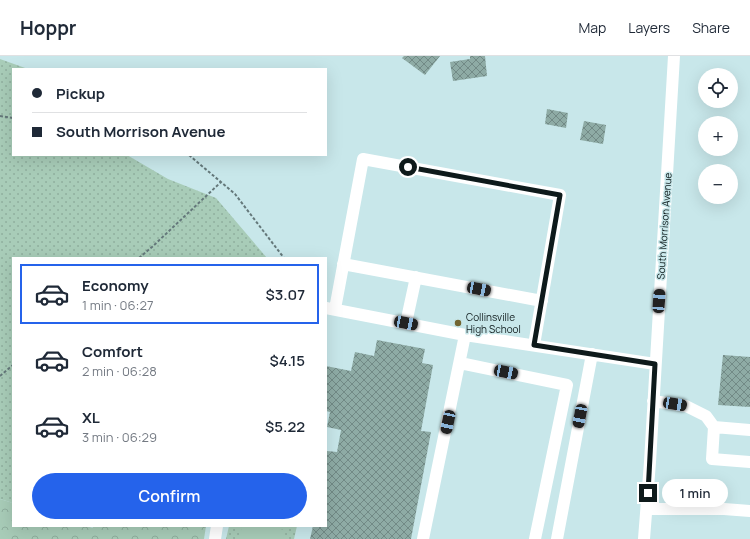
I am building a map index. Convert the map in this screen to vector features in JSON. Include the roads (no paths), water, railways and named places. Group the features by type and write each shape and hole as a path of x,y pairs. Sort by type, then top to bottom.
{"street":[{"name":"South Morrison Avenue","path":"644,539 674,56"},
{"path":"534,345 560,195 363,159 343,264 330,309 465,335 655,364"},
{"path":"343,264 542,301"},
{"path":"406,323 416,277"},
{"path":"423,539 465,335"},
{"path":"557,539 592,354"},
{"path":"460,363 567,385 535,539"},
{"path":"653,401 686,406 706,416 714,427 712,459 750,462"},
{"path":"714,427 750,430"},
{"path":"647,509 724,509 750,511"},
{"path":"215,539 217,527"}],"place":[{"name":"Collinsville High School","path":"458,323"}]}
